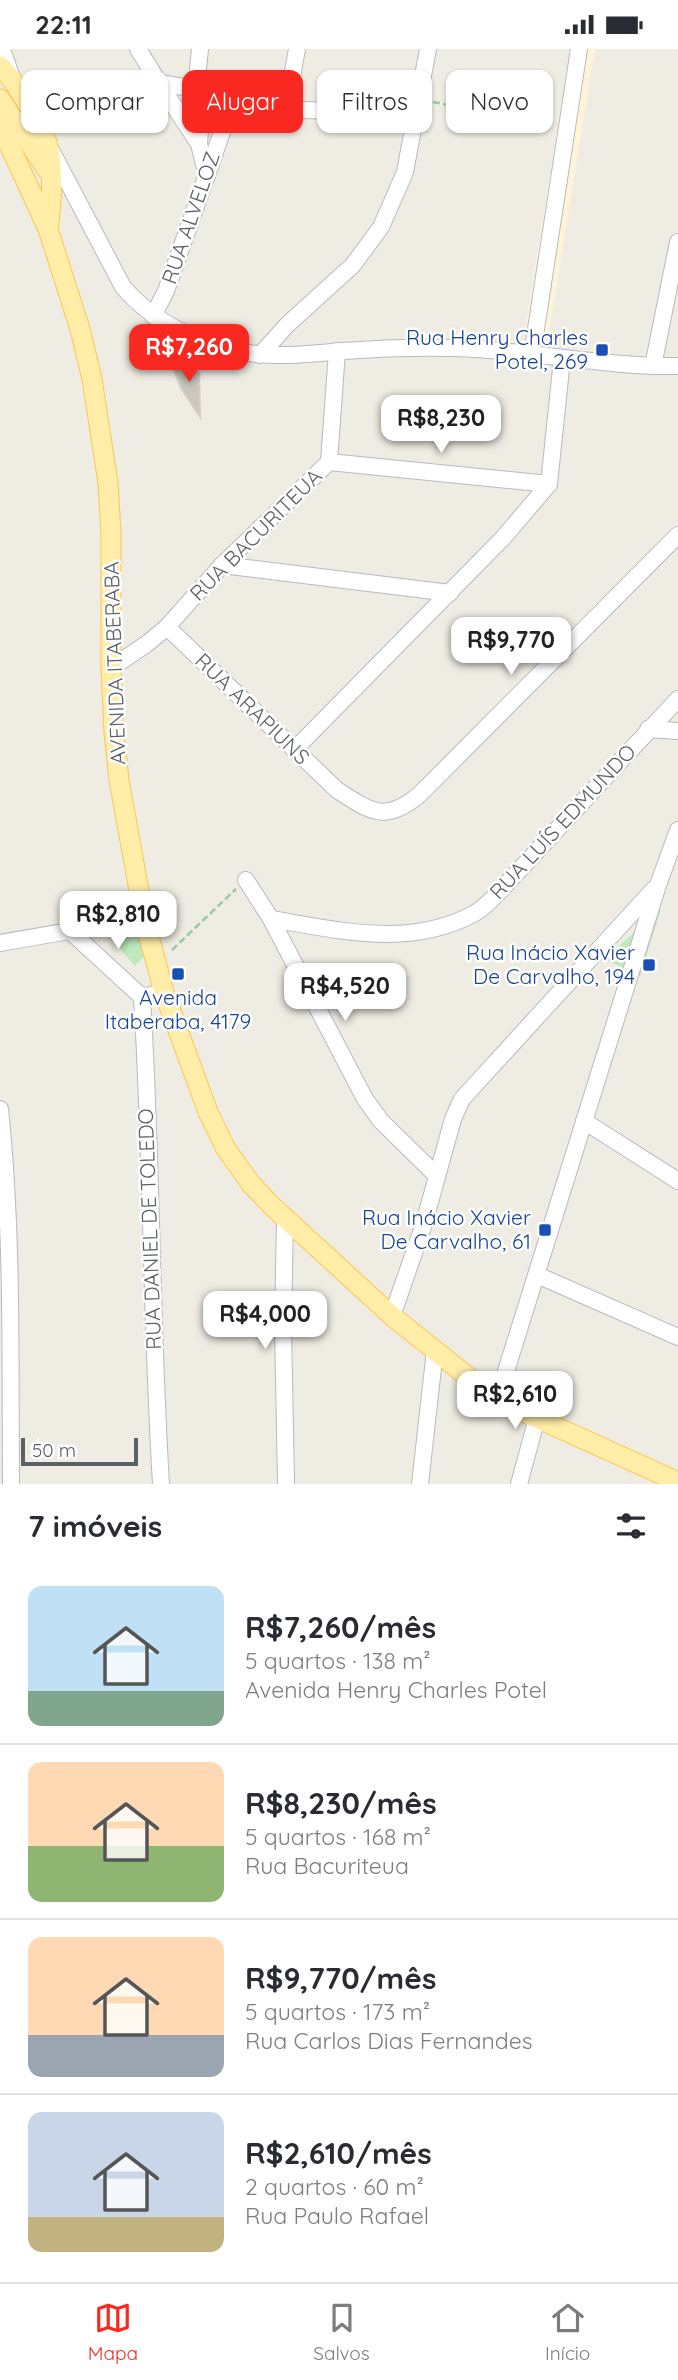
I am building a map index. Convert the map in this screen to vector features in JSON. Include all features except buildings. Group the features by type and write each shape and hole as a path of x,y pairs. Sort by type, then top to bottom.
{"main road":[{"name":"AVENIDA ITABERABA","path":"6,72 47,142 51,196 48,229"},
{"path":"0,99 8,136 50,175"},
{"name":"AVENIDA ITABERABA","path":"8,136 48,229 80,329 102,430 111,533 114,732 119,780 144,918 164,992 208,1112 226,1149 251,1184 285,1218 392,1316 497,1400 649,1477 678,1482"}],"street":[{"path":"2,49 6,72"},
{"path":"138,49 151,70"},
{"name":"RUA ALVELOZ","path":"198,70 200,49"},
{"path":"293,70 297,49"},
{"path":"424,70 428,49"},
{"path":"532,355 579,49"},
{"path":"168,96 199,143 207,176"},
{"name":"RUA ALVELOZ","path":"199,143 200,133"},
{"name":"RUA ALVELOZ","path":"199,143 211,133"},
{"name":"RUA ALVELOZ","path":"153,316 166,291 223,133"},
{"path":"260,355 288,324 353,264 381,227 405,172 413,133"},
{"path":"47,142 80,210 123,287 153,316 217,345 260,355 395,347 458,348 562,359 678,366"},
{"path":"50,175 80,210"},
{"path":"653,366 678,245"},
{"path":"329,463 337,351"},
{"path":"293,750 503,538 549,484 562,359"},
{"name":"RUA BACURITEUA","path":"111,669 167,627 222,565 329,463 549,484"},
{"name":"RUA ARAPIUNS","path":"167,627 337,790 366,809 379,813 393,812 404,808 419,795 678,535"},
{"path":"222,565 450,593"},
{"name":"RUA LUÍS EDMUNDO","path":"271,919 373,935 411,935 449,925 478,912 678,699"},
{"path":"648,729 678,731"},
{"path":"497,1400 658,885 678,830"},
{"path":"246,880 271,919 365,1099 381,1121 436,1175"},
{"path":"392,1316 423,1227 453,1119 470,1087 658,885"},
{"path":"0,943 144,918"},
{"path":"70,931 142,997 164,992"},
{"name":"RUA DANIEL DE TOLEDO","path":"142,997 146,1055 154,1378 161,1484"},
{"path":"0,1109 8,1209 11,1484"},
{"path":"584,1121 678,1181"},
{"path":"285,1218 283,1326 286,1484"},
{"path":"537,1275 678,1337"},
{"path":"420,1484 435,1350"},
{"path":"519,1484 537,1418"}],"path":[{"path":"432,109 567,128"},
{"path":"156,964 246,880"}],"shaded area":[{"path":"570,49 595,49 548,338 524,335"}],"green space":[{"path":"661,909 640,976 604,959"},
{"path":"141,929 147,953 135,966 108,935"}],"place":[{"name":"Rua Henry Charles Potel, 269","path":"602,350"},
{"name":"Rua Inácio Xavier De Carvalho, 194","path":"649,965"},
{"name":"Avenida Itaberaba, 4179","path":"178,974"},
{"name":"Rua Inácio Xavier De Carvalho, 61","path":"545,1230"}]}
